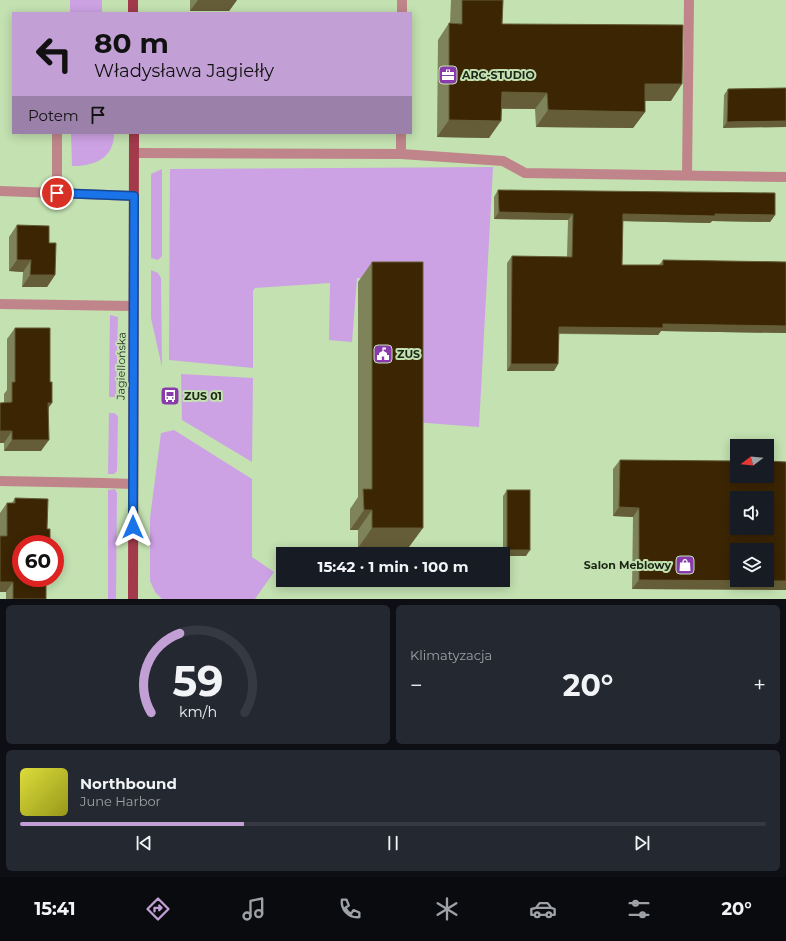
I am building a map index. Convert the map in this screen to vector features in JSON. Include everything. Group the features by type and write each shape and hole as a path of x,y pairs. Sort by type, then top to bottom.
{"main road":[{"path":"133,0 133,12"},
{"name":"Jagiellońska","path":"133,599 134,134"}],"street":[{"path":"402,0 402,12"},
{"path":"688,176 689,0"},
{"path":"57,134 57,193"},
{"path":"401,134 401,154"},
{"path":"134,153 401,154 503,161 525,173 786,177"},
{"path":"0,191 134,196"},
{"path":"0,304 134,306"},
{"path":"0,481 134,484"}],"shaded area":[{"path":"70,0 102,0 102,12 70,12"},
{"path":"71,134 114,134 111,149 107,155 95,162 80,166 72,166"},
{"path":"493,167 479,427 414,422 416,280 357,278 352,342 329,340 330,283 255,288 253,291 253,368 169,360 170,169"},
{"path":"162,169 162,256 158,260 151,258 151,174"},
{"path":"151,270 158,273 161,278 162,367 151,318"},
{"path":"110,315 118,317 116,397 109,397"},
{"path":"181,374 253,378 252,462 182,420"},
{"path":"109,413 114,413 118,416 117,471 114,474 108,474"},
{"path":"174,430 252,479 252,557 274,572 255,599 162,599 155,592 150,581 150,518 161,433"},
{"path":"115,489 117,493 116,599 108,599 108,490"}],"building":[{"path":"462,0 503,0 502,24 683,25 682,84 645,84 645,112 548,110 547,93 502,92 501,121 449,120 449,23 462,24"},
{"path":"786,88 786,121 727,122 728,89"},
{"path":"498,190 775,193 775,215 715,214 715,216 623,214 622,265 663,265 663,260 786,262 786,326 663,324 663,328 559,327 558,364 511,364 512,256 572,257 573,214 499,212"},
{"path":"17,225 49,226 49,243 56,243 55,275 30,275 31,260 17,260"},
{"name":"ZUS","path":"372,262 423,262 423,528 372,528 372,510 364,510 363,489 372,489"},
{"path":"15,328 50,328 50,382 52,382 52,403 48,403 49,440 12,440 12,431 0,431 0,403 12,402 12,382 15,382"},
{"path":"620,460 730,461 730,483 774,483 774,461 786,462 786,581 774,581 774,543 730,543 730,581 639,580 639,508 619,507"},
{"path":"507,490 530,490 530,550 510,550 510,547 507,547"},
{"path":"15,498 48,499 47,529 50,529 50,535 12,535 12,582 0,582 0,536 7,536 7,503 15,503"},
{"path":"13,587 46,587 46,599 13,599"}],"place":[{"name":"ARC-STUDIO","path":"448,75"},
{"name":"ZUS","path":"383,354"},
{"name":"ZUS 01","path":"170,396"},
{"name":"Salon Meblowy","path":"685,565"}],"route":[{"path":"57,193 134,196 132,407 134,484 133,527"}]}
